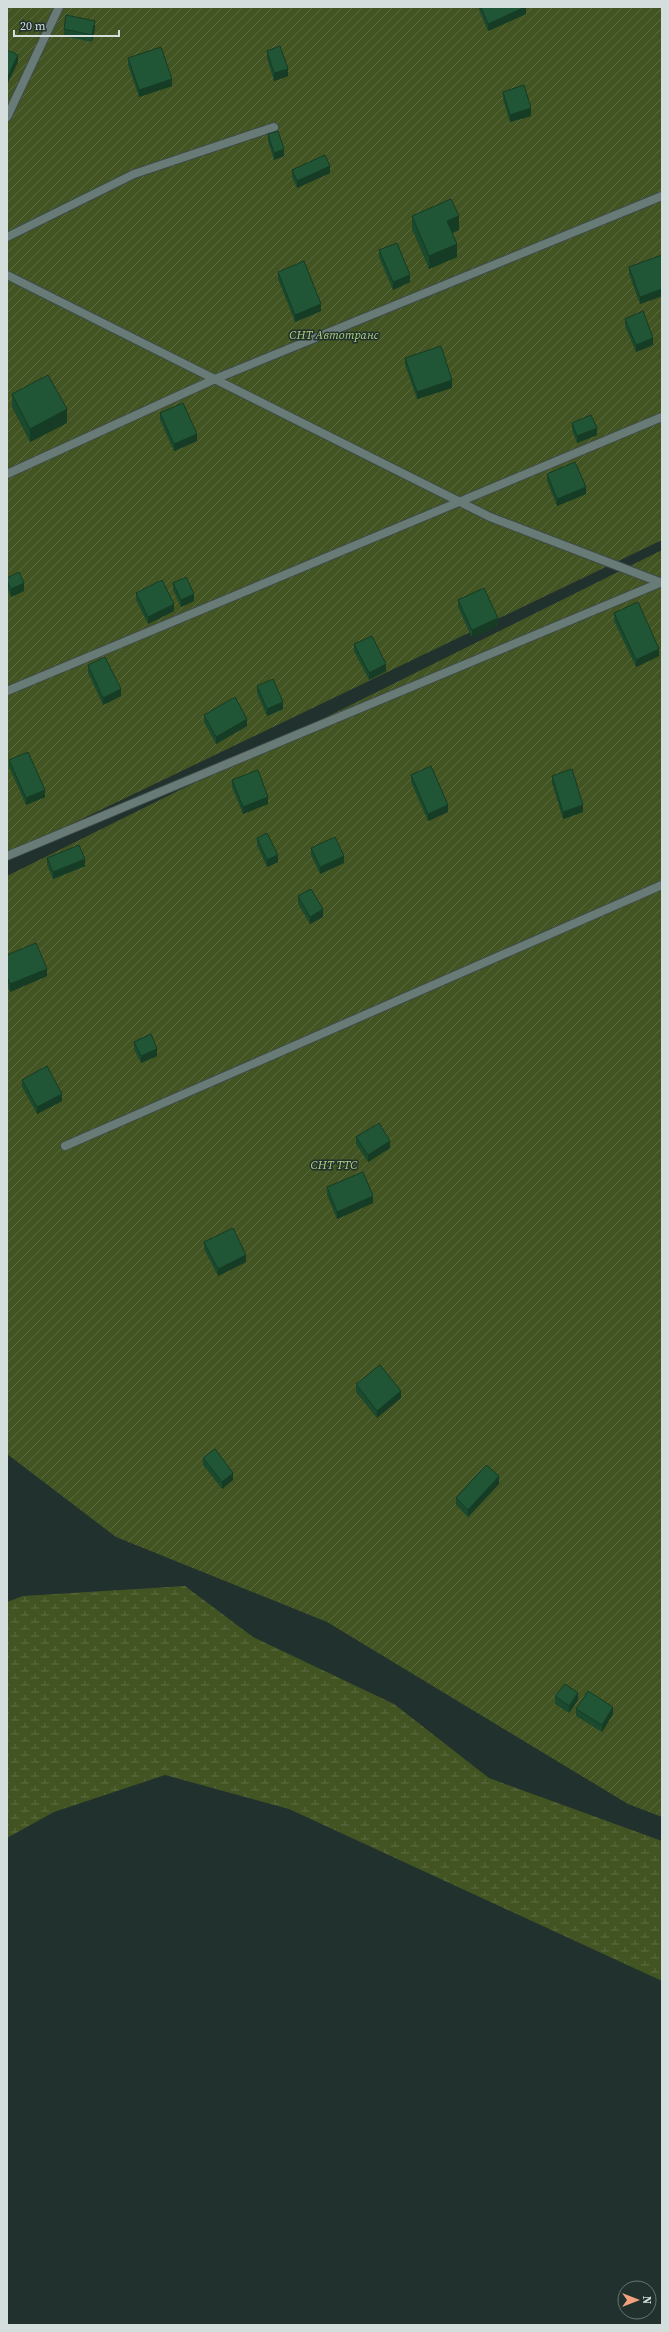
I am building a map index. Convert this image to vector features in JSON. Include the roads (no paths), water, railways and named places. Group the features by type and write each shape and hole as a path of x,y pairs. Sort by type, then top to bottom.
{"lane":[{"path":"7,117 59,7"},
{"path":"7,237 134,174 274,127"},
{"path":"7,474 215,379 662,196"},
{"path":"7,275 490,517 662,583"},
{"path":"7,691 662,417"},
{"path":"7,856 662,583"},
{"path":"65,1146 662,885"}],"park label":[{"name":"СНТ Автотранс","path":"334,335"},
{"name":"СНТ ТТС","path":"334,1165"}]}
